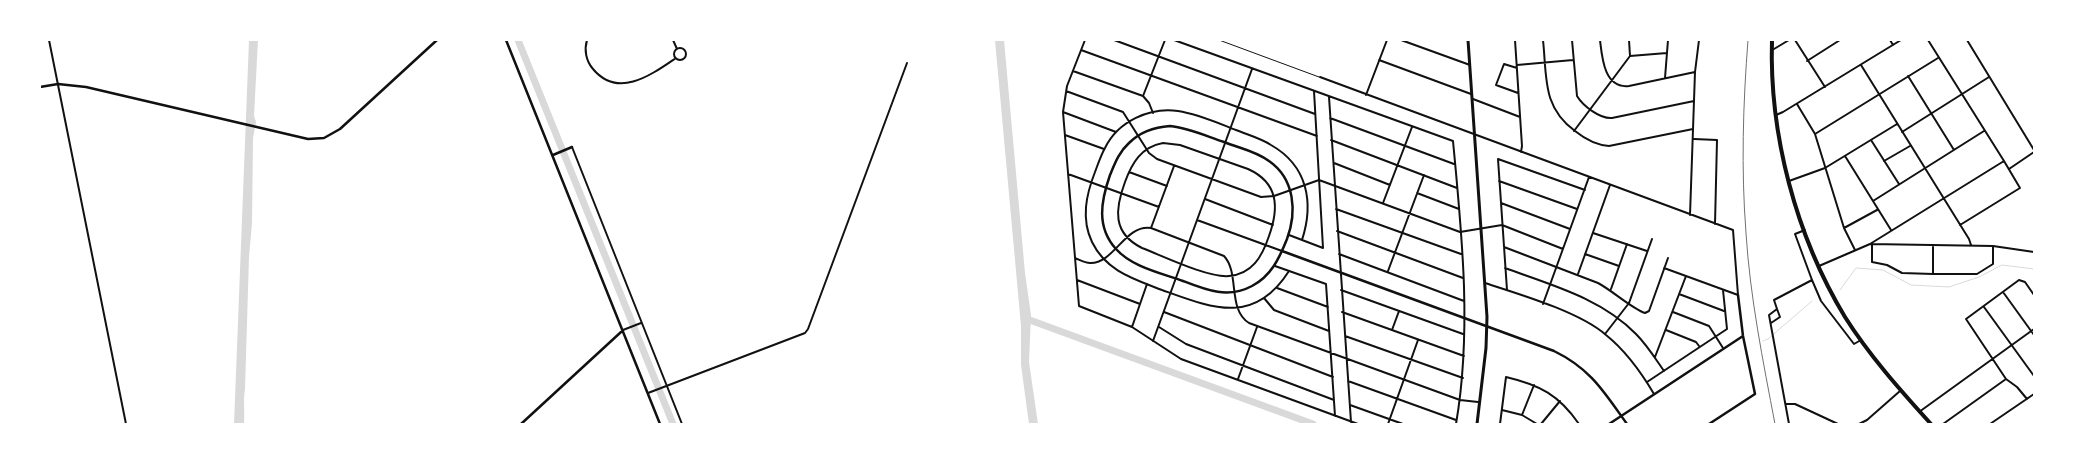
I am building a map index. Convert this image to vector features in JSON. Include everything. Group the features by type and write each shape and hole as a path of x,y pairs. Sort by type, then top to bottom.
{"highway":[{"path":"1772,40 1776,115 1789,181 1819,266 1837,302 1861,340 1930,424"}],"main road":[{"path":"1468,40 1486,283 1487,326 1477,424"}],"street":[{"path":"49,40 126,424"},
{"path":"40,87 58,84 86,87 308,139 324,138 332,135 437,40"},
{"path":"506,40 553,154 621,332 660,424"},
{"path":"587,40 585,48 591,68 606,81 632,83 657,71 676,58"},
{"path":"673,40 677,48"},
{"path":"1085,40 1066,91 1063,112 1079,306 1132,327 1181,358 1358,424"},
{"path":"1114,40 1315,114"},
{"path":"1143,96 1165,40"},
{"path":"1174,40 1453,141 1465,318 1463,378 1456,422 1348,381"},
{"path":"1366,95 1386,40"},
{"path":"1402,40 1470,65"},
{"path":"1515,40 1521,152"},
{"path":"1544,40 1551,103 1559,118 1574,131 1590,141 1610,146 1693,129"},
{"path":"1572,40 1576,93 1580,100 1602,117 1609,118 1694,101"},
{"path":"1600,40 1604,67 1612,80 1620,86 1624,87 1695,72"},
{"path":"1574,131 1630,56 1629,40"},
{"path":"1665,78 1668,40"},
{"path":"1690,214 1695,72 1699,40"},
{"path":"1772,50 1789,40"},
{"path":"1795,40 1825,87"},
{"path":"1807,61 1840,40"},
{"path":"1890,40 1893,45"},
{"path":"1776,115 1901,40"},
{"path":"1928,40 2020,188 1960,225"},
{"path":"1966,40 2034,151 2009,169"},
{"path":"676,58 682,60 687,55 684,49 677,48"},
{"path":"676,58 674,53 677,48"},
{"path":"1081,50 1317,136"},
{"path":"1630,56 1667,53"},
{"path":"1815,134 1939,58"},
{"path":"1379,60 1473,94"},
{"path":"1518,93 1496,85 1504,64 1517,67 1573,60"},
{"path":"647,393 805,333 907,63"},
{"path":"1861,65 1971,245"},
{"path":"1153,341 1252,69"},
{"path":"1073,71 1143,96 1150,103 1152,112"},
{"path":"1908,76 1954,150"},
{"path":"1902,132 1989,77"},
{"path":"1320,78 1733,230 1743,336 1755,394 1709,424"},
{"path":"1066,91 1123,112 1152,157 1261,197 1274,196 1319,180 1460,232 1502,225 1563,249"},
{"path":"1288,235 1324,248 1314,91"},
{"path":"1328,97 1351,422"},
{"path":"1473,99 1520,117"},
{"path":"1797,104 1815,134 1844,228 1855,250"},
{"path":"1289,271 1277,288 1264,297 1238,307 1214,308 1122,274 1103,259 1092,241 1087,228 1086,204 1091,182 1104,149 1116,132 1130,121 1152,112 1169,110 1187,113 1232,128 1269,144 1281,152 1295,166 1304,185 1308,198 1308,215 1302,240"},
{"path":"1063,112 1116,132"},
{"path":"1330,118 1455,165"},
{"path":"1789,181 1825,168 1897,124"},
{"path":"1170,126 1184,129 1254,152 1269,160 1280,171 1290,190 1294,206 1288,235 1282,251 1275,266 1268,275 1256,284 1235,292 1218,293 1132,262 1115,248 1105,232 1101,217 1102,198 1119,154 1128,143 1138,136 1153,129 1170,126"},
{"path":"1383,204 1412,127"},
{"path":"1873,201 1984,131"},
{"path":"1065,135 1104,149"},
{"path":"1693,139 1717,140 1715,224"},
{"path":"1331,140 1457,188"},
{"path":"1871,140 1899,185"},
{"path":"1175,143 1258,174 1274,196 1276,209 1266,246 1261,257 1253,266 1244,272 1232,276 1215,276 1142,248 1128,238 1121,227 1117,204 1129,172 1138,157 1146,149 1157,144 1175,143"},
{"path":"1884,161 1911,146"},
{"path":"553,154 571,148 639,323 682,424"},
{"path":"1845,156 1892,230"},
{"path":"1508,290 1498,159 1585,190"},
{"path":"1819,266 1871,244 2004,161"},
{"path":"1333,163 1390,185"},
{"path":"1151,228 1174,166"},
{"path":"1129,172 1167,186"},
{"path":"1068,174 1159,207"},
{"path":"1388,272 1424,175"},
{"path":"1543,304 1589,177"},
{"path":"1499,181 1578,210"},
{"path":"1578,274 1610,184"},
{"path":"1417,194 1459,209"},
{"path":"1205,199 1273,225"},
{"path":"1501,203 1570,229"},
{"path":"1336,208 1461,254"},
{"path":"1844,228 1878,209"},
{"path":"1197,220 1340,271 1571,359 1594,379 1627,424"},
{"path":"1075,258 1092,264 1103,259 1139,229 1151,228 1224,256 1230,266 1238,307 1245,320 1257,327 1460,400 1480,403"},
{"path":"1805,230 1795,234 1821,301 1854,344 1861,340"},
{"path":"1337,232 1463,278"},
{"path":"1592,233 1648,251"},
{"path":"1605,334 1629,303 1652,239"},
{"path":"1611,289 1627,244"},
{"path":"1871,244 1993,246 2034,252"},
{"path":"1871,244 1872,262 1887,265 1902,273 1933,274 1977,274 1993,264 1993,246"},
{"path":"1933,245 1933,274"},
{"path":"1504,247 1578,274 1611,289 1637,310 1648,312 1668,258"},
{"path":"1339,254 1464,301"},
{"path":"1585,254 1619,266"},
{"path":"1275,266 1326,284 1335,416"},
{"path":"1506,268 1587,300 1617,318 1637,335 1664,371"},
{"path":"1664,268 1738,295"},
{"path":"1655,357 1686,276"},
{"path":"1077,280 1140,304"},
{"path":"1771,323 1780,317 1774,300 1812,280"},
{"path":"2027,399 2017,387 2006,379 1966,319 2019,280 2025,282 2034,295"},
{"path":"1486,283 1574,316 1605,334 1636,366 1654,394"},
{"path":"1132,327 1147,284"},
{"path":"1277,288 1328,307"},
{"path":"1341,290 1464,335"},
{"path":"1647,382 1726,329 1723,290"},
{"path":"2003,292 2034,335"},
{"path":"1679,294 1724,311"},
{"path":"1264,297 1274,310 1329,331"},
{"path":"1984,306 2034,376"},
{"path":"1777,309 1769,315 1789,424"},
{"path":"1392,330 1399,311"},
{"path":"1164,312 1332,377"},
{"path":"1342,312 1464,356"},
{"path":"1673,312 1709,326 1724,348"},
{"path":"521,424 621,332 639,323"},
{"path":"1158,327 1186,344 1334,400"},
{"path":"1238,380 1257,327"},
{"path":"1920,412 2034,329"},
{"path":"1666,330 1696,342 1700,346"},
{"path":"1344,336 1463,378"},
{"path":"1609,424 1743,336"},
{"path":"1388,424 1418,340"},
{"path":"1500,424 1506,378 1534,385 1550,392 1560,400 1579,424"},
{"path":"1944,424 2006,379"},
{"path":"1522,415 1534,385"},
{"path":"1860,424 1901,390"},
{"path":"1990,424 2034,394"},
{"path":"1541,424 1560,400"},
{"path":"1786,404 1795,404 1838,424"},
{"path":"1350,405 1403,424"},
{"path":"1502,410 1522,415 1537,424"}],"lane":[{"path":"1219,40 1320,78"}],"shaded area":[{"path":"249,40 258,40 254,116 256,122 253,138 252,223 249,257 244,424 234,424"},
{"path":"995,40 1004,40 1025,273 1031,315 1029,362 1038,424 1029,424 1021,365 1021,326"}],"waterway":[{"path":"518,40 673,424"},
{"path":"1840,290 1856,268 1883,270 1911,285 1949,287 1979,277 2002,265 2034,269"},
{"path":"1763,341 1768,339 1812,301"},
{"path":"1027,319 1313,424"}],"railway":[{"path":"1748,40 1743,136 1746,233 1754,305 1775,424"}]}
